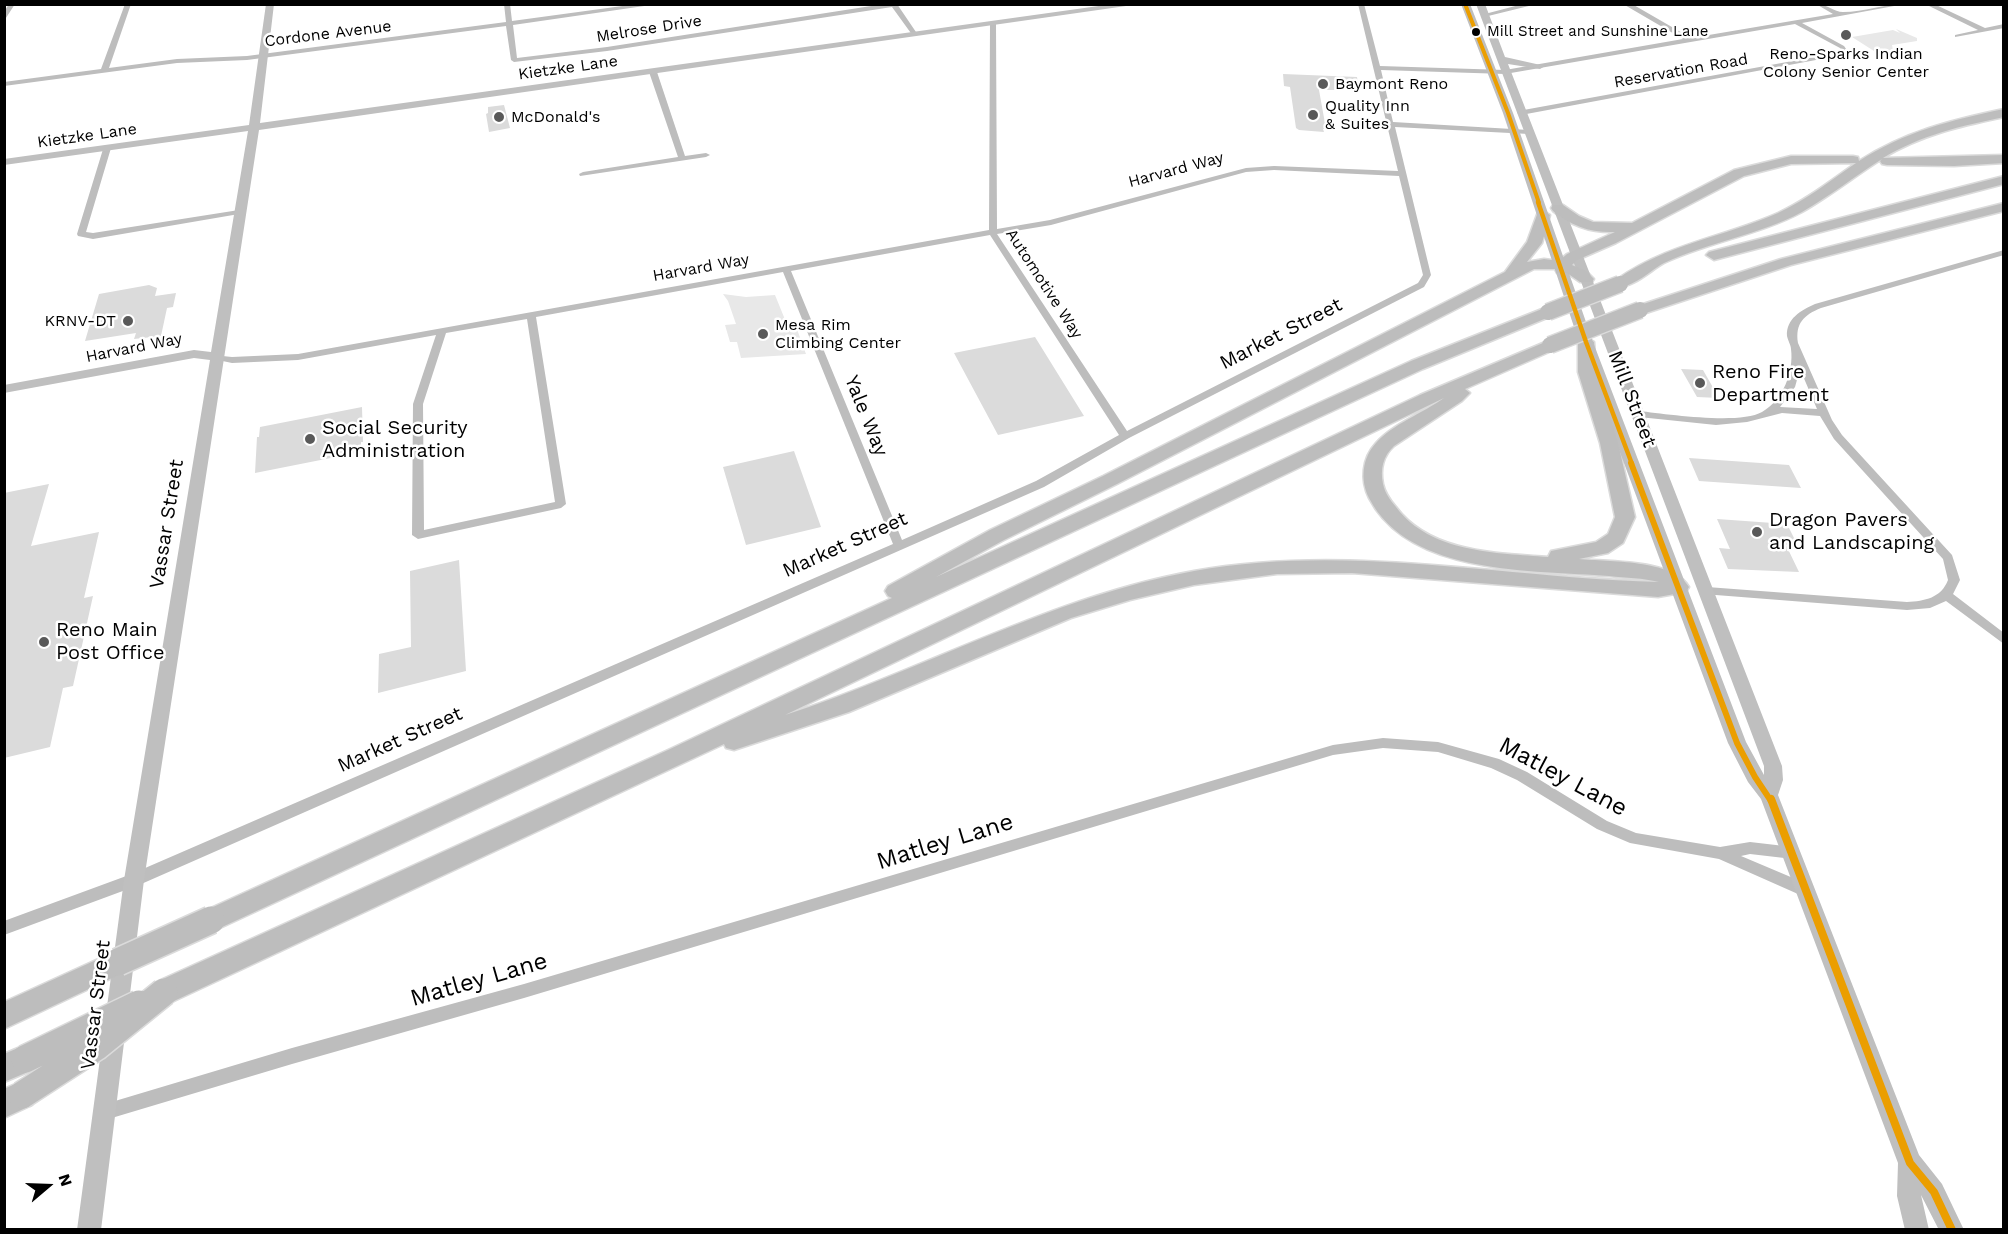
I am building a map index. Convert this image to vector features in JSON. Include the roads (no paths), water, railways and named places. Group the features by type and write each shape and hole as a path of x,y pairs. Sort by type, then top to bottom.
{"highway":[{"path":"1621,283 1633,273 1661,259 1764,223 1805,204 1902,142 1946,126 2004,113"},
{"path":"1887,161 1954,162 2004,159"},
{"path":"1562,267 1576,254 1611,240 1728,177 1752,168 1791,160 1853,160"},
{"path":"4,1001 37,994 118,962 1417,365 1621,283 1697,259 2004,180"},
{"path":"15,1063 207,972 676,757 1394,414 1507,363 1640,310 1797,260 2004,207"},
{"path":"1558,208 1575,222 1597,228 1614,228 1642,222"},
{"path":"1492,286 1511,272 1529,252 1538,234 1543,215"},
{"path":"824,637 894,592 971,548 1532,265 1545,264 1562,267 1586,279"},
{"path":"1486,559 1565,556 1590,552 1609,543 1624,524 1625,509 1607,435 1587,372 1586,342"},
{"path":"1507,363 1481,377 1435,412 1391,438 1378,452 1372,468 1377,495 1388,511 1404,526 1440,547 1486,559 1652,573 1666,577 1679,587"},
{"path":"676,757 762,733 841,706 1064,613 1129,593 1194,578 1261,569 1323,565 1658,590 1679,587"},
{"path":"13,1100 86,1055 164,992"},
{"path":"4,1016 37,994"}],"main road":[{"name":"Vassar Street","path":"89,1230 134,880 254,128 270,4"},
{"name":"Kietzke Lane","path":"4,162 1136,4"},
{"name":"Mill Street","path":"1465,4 1515,131 1586,342 1737,743 1755,777 1769,795 1910,1163 1934,1192 1952,1230"},
{"name":"Mill Street","path":"1480,4 1773,766 1774,780 1769,795"},
{"path":"1500,58 1517,64 1540,66"},
{"name":"Harvard Way","path":"4,389 194,354 216,357"},
{"path":"1679,587 1707,591"},
{"name":"Mill Street","path":"1910,1163 1907,1188 1917,1230"}],"street":[{"path":"4,19 12,4"},
{"path":"104,71 128,4"},
{"path":"507,4 511,24"},
{"name":"Cordone Avenue","path":"4,84 177,61 236,60 654,4"},
{"name":"Market Street","path":"4,928 134,880 1040,484 1125,436 1421,285 1426,275 1361,4"},
{"path":"1486,4 1515,7"},
{"path":"1484,15 1534,4"},
{"path":"1626,4 1689,40"},
{"path":"1819,4 1840,15"},
{"path":"1376,68 1505,72 1902,4"},
{"path":"1928,4 1984,30"},
{"path":"893,5 915,35"},
{"name":"Melrose Drive","path":"511,24 514,60 607,49 893,5"},
{"name":"Reservation Road","path":"1521,113 1846,53 1842,47 1795,22"},
{"name":"Automotive Way","path":"993,24 993,232 1125,436"},
{"path":"1957,36 2004,27"},
{"path":"653,72 682,159"},
{"path":"1390,124 1529,132"},
{"path":"107,148 81,234 93,236 239,212"},
{"path":"583,174 706,155"},
{"name":"Harvard Way","path":"216,357 232,360 286,359 1051,222 1246,170 1274,168 1402,174"},
{"path":"1756,417 1779,404 1788,391 1795,371 1791,332 1794,322 1811,309 2004,252"},
{"name":"Yale Way","path":"786,269 899,544"},
{"path":"442,331 418,404 418,535 561,504 531,315"},
{"path":"1707,591 1907,606 1926,605 1946,595 1954,580 1948,558 1844,445 1824,413 1793,343"},
{"path":"1639,414 1716,422 1756,417 1782,410 1824,413"},
{"path":"1946,595 2004,640"},
{"name":"Matley Lane","path":"105,1112 292,1056 524,991 1333,750 1383,743 1409,743 1466,753 1522,776 1577,812 1635,839 1720,853 1750,848 1792,853"},
{"path":"1720,853 1807,891"}],"place":[{"name":"Mill Street and Sunshine Lane","path":"1476,32"},
{"name":"Reno-Sparks Indian Colony Senior Center","path":"1846,35"},
{"name":"Baymont Reno","path":"1323,84"},
{"name":"Quality Inn & Suites","path":"1313,115"},
{"name":"McDonald's","path":"499,117"},
{"name":"KRNV-DT","path":"128,321"},
{"name":"Mesa Rim Climbing Center","path":"763,334"},
{"name":"Reno Fire Department","path":"1700,383"},
{"name":"Social Security Administration","path":"310,439"},
{"name":"Dragon Pavers and Landscaping","path":"1757,532"},
{"name":"Reno Main Post Office","path":"44,642"}]}
